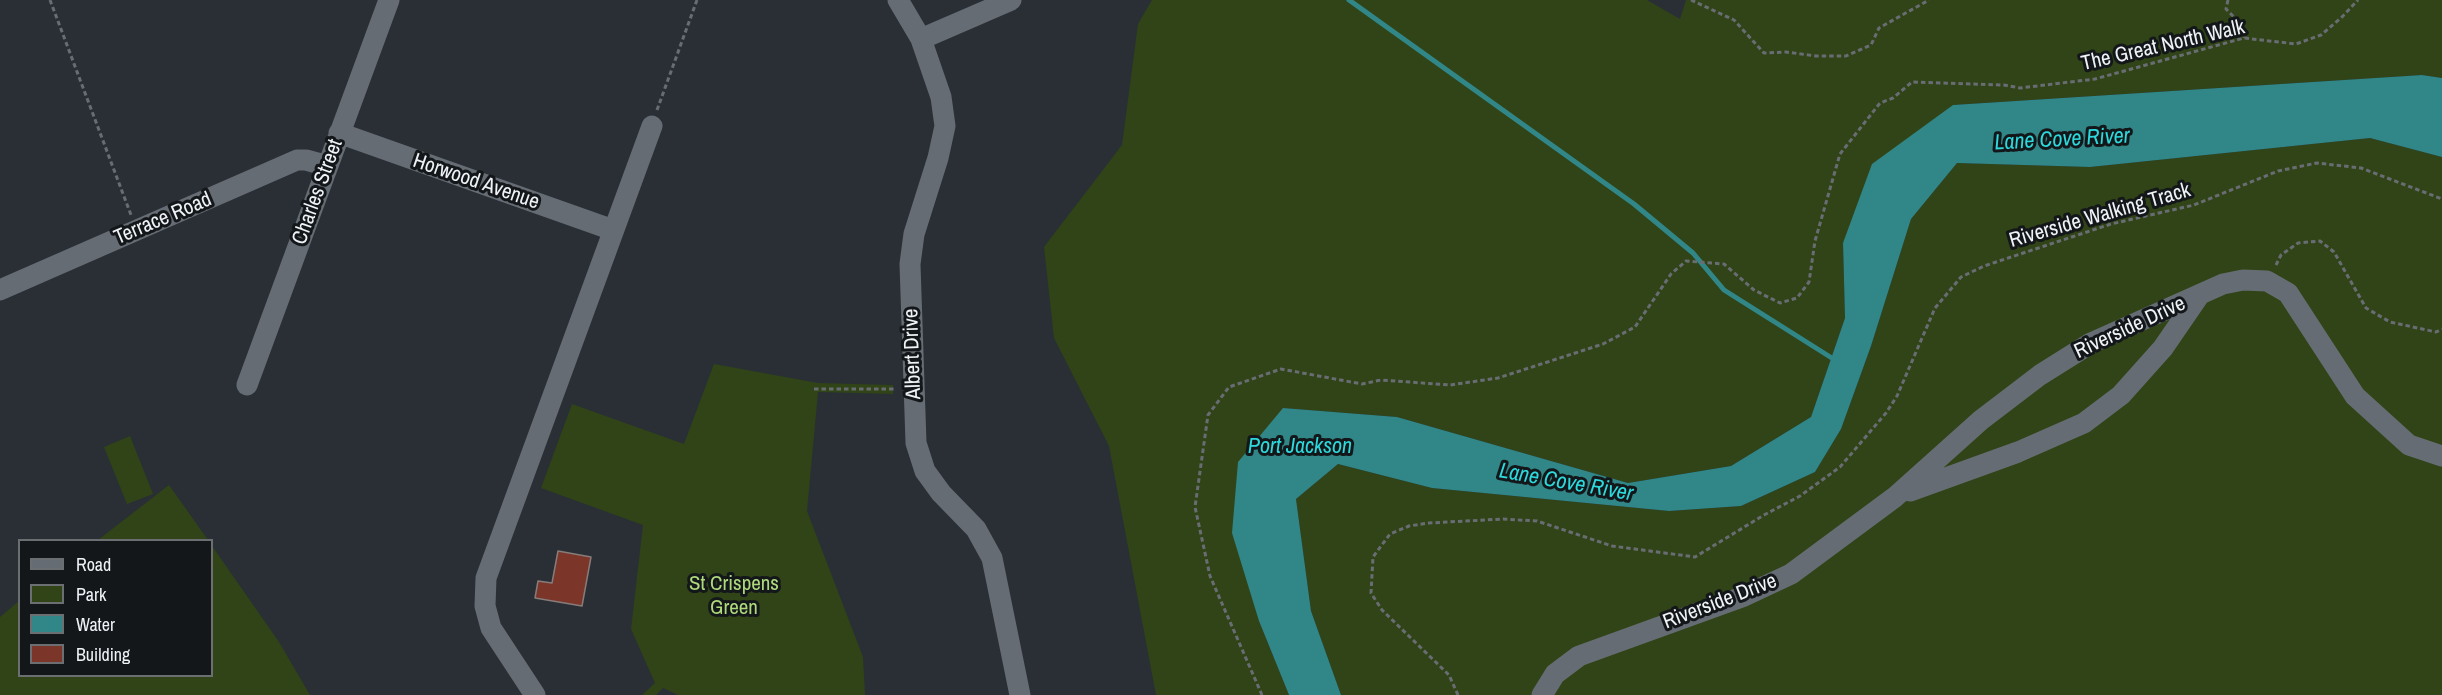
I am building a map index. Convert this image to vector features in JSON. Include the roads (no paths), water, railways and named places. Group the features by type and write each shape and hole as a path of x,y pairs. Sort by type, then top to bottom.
{"street":[{"name":"Charles Street","path":"248,385 389,0"},
{"name":"Albert Drive","path":"898,0 921,39 941,97 945,126 938,158 914,234 910,264 916,443 925,471 941,493 976,529 992,558 1020,695"},
{"path":"921,39 1011,0"},
{"path":"535,695 492,628 485,606 486,578 652,126"},
{"name":"Horwood Avenue","path":"339,133 613,230"},
{"name":"Terrace Road","path":"0,290 297,160 328,166"},
{"name":"Riverside Drive","path":"1542,695 1555,674 1579,656 1742,597 1778,581 1895,497 1980,420 2040,375 2091,343 2223,284 2243,280 2267,280 2288,293 2355,396 2409,446 2442,456"},
{"name":"Riverside Drive","path":"1895,497 2018,452 2084,423 2121,395 2163,348 2198,297"}],"water":[{"name":"Port Jackson","path":"2422,75 2442,78 2442,157 2370,138 2090,167 1957,163 1911,219 1871,346 1841,429 1815,472 1741,506 1669,511 1432,488 1338,464 1296,499 1311,611 1341,695 1289,695 1259,621 1232,533 1238,462 1283,408 1397,417 1628,483 1731,466 1811,417 1845,318 1843,243 1872,164 1953,105"}],"waterway":[{"path":"1349,0 1634,204 1693,253 1724,290 1835,360"}],"water label":[{"name":"Lane Cove River","path":"2062,140"},
{"name":"Lane Cove River","path":"1566,483"}],"park label":[{"name":"St Crispens Green","path":"734,596"}]}
